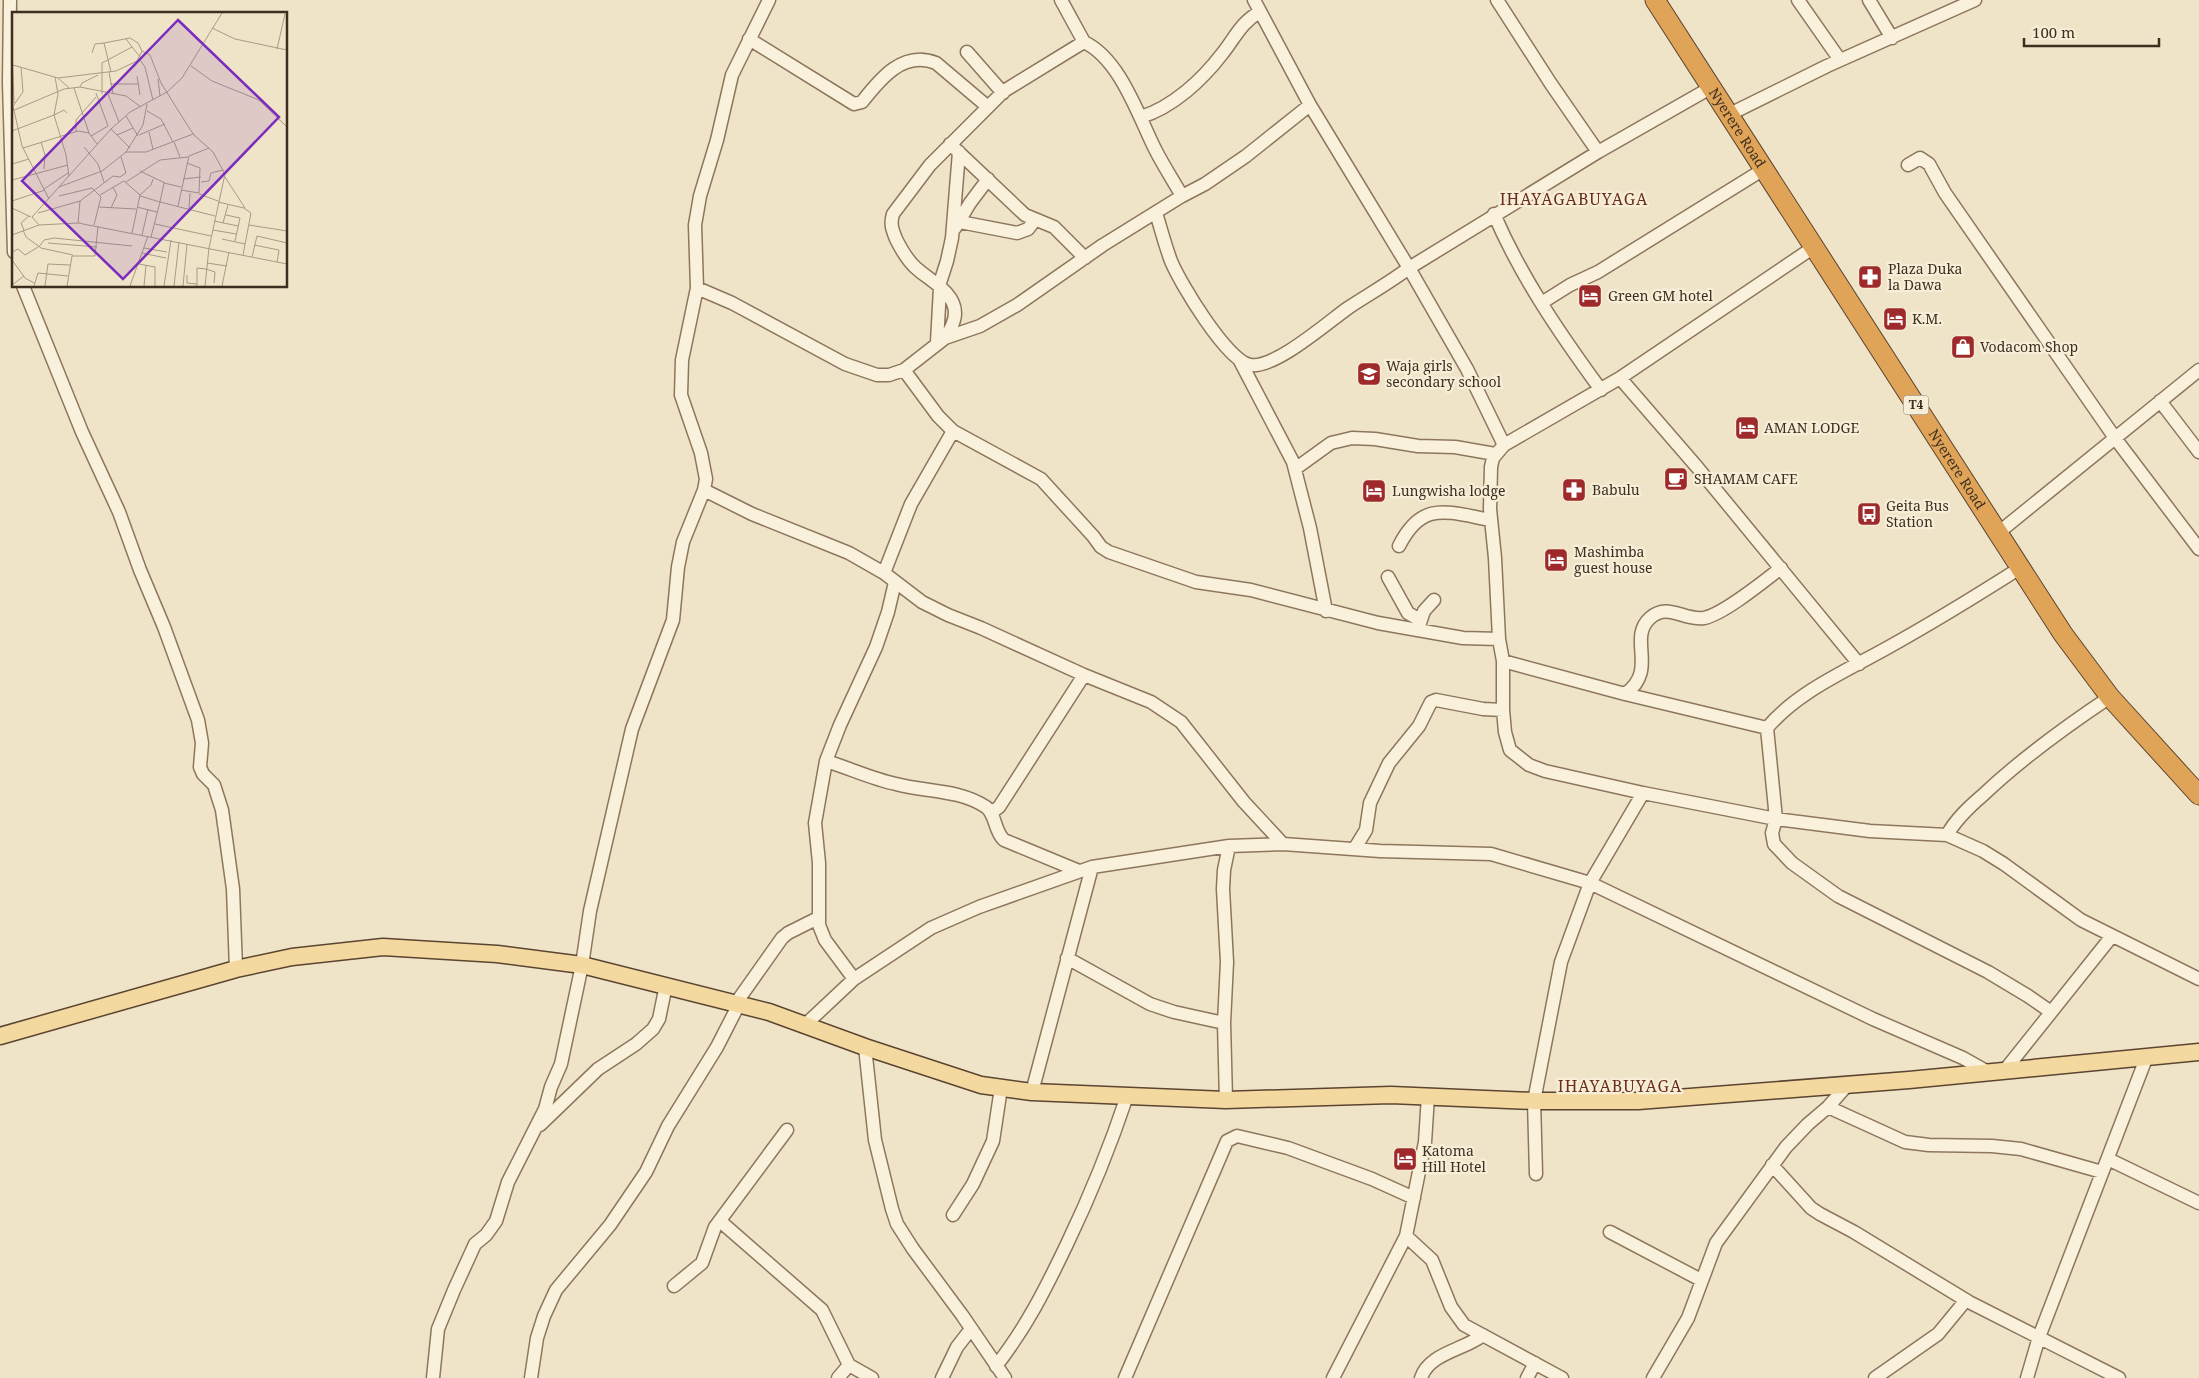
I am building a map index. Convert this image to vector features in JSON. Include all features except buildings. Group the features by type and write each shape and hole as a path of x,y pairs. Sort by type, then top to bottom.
{"highway":[{"name":"Nyerere Road","path":"1655,0 2063,634 2110,697 2199,795"}],"main road":[{"path":"0,1036 236,970 292,957 383,947 497,954 582,965 737,1003 980,1085 1032,1092 1226,1100 1391,1095 1534,1101 1638,1101 1849,1083 1909,1080 2199,1052"}],"street":[{"path":"10,0 9,83 12,184"},
{"path":"433,1378 438,1329 475,1244 486,1235 496,1221 508,1182 545,1109 550,1087 560,1064 582,965 590,911 632,729 673,620 678,567 683,542 704,490 706,479 701,453 680,387 682,360 696,288 695,226 700,196 717,140 732,75 769,0"},
{"path":"1061,0 1084,42 1095,47 1116,73 1182,196"},
{"path":"1254,0 1310,105 1409,268 1467,369 1500,449 1491,467 1491,520 1499,639 1503,661 1503,710 1505,732 1510,750 1529,765 1545,771 1643,793 1776,819 1870,831 1947,835 1997,859 2081,920 2199,979"},
{"path":"1497,0 1551,84 1598,152"},
{"path":"1798,0 1840,60"},
{"path":"1868,0 1892,38"},
{"path":"1728,115 1840,60 1976,0"},
{"path":"1141,117 1166,106 1187,90 1221,56 1242,25 1260,12"},
{"path":"749,39 854,104 862,102 890,69 901,64 926,60 936,64 988,107"},
{"path":"940,287 909,261 890,223 892,214 904,197 955,148 988,107 1002,93 1084,42"},
{"path":"967,52 1002,93"},
{"path":"1240,361 1256,365 1278,357 1322,329 1348,308 1390,283 1409,268 1494,214 1712,87"},
{"path":"696,288 732,303 845,364 877,375 889,375 904,370 941,340 980,326 1017,305 1085,258 1182,196 1205,184 1246,156 1310,105"},
{"path":"955,148 1026,216 1054,227 1085,258"},
{"path":"941,340 940,287 956,227 955,148"},
{"path":"1908,165 1920,158 1928,164 1945,193 2116,438 2199,549"},
{"path":"1543,302 1570,285 1598,272 1764,169"},
{"path":"956,227 970,203 988,179"},
{"path":"1156,213 1172,263 1214,333 1240,361 1293,462 1310,528 1326,611"},
{"path":"1494,214 1511,252 1573,351 1601,390"},
{"path":"956,227 1017,233 1028,229 1036,220"},
{"path":"1295,469 1331,443 1352,438 1375,439 1418,446 1500,449 1620,378 1814,247"},
{"path":"24,288 82,432 118,512 164,627 198,720 202,743 200,767 203,774 214,785 222,810 233,889 236,970"},
{"path":"904,370 938,416 953,431 1041,479 1087,529 1100,547 1109,552 1196,582 1251,590 1326,611 1419,625 1463,638 1499,639"},
{"path":"1998,533 2199,370"},
{"path":"1620,378 1781,568 1859,664"},
{"path":"2160,401 2199,452"},
{"path":"884,572 911,504 953,431"},
{"path":"704,490 752,514 821,540 884,572 922,602 948,615 1084,675 1151,702 1181,722 1244,802 1283,844"},
{"path":"1398,546 1410,527 1419,518 1429,514 1462,515 1491,520"},
{"path":"1625,694 1633,688 1643,672 1642,638 1646,623 1650,618 1663,611 1670,611 1693,618 1704,618 1744,596 1781,568"},
{"path":"2020,568 1943,616 1792,704 1776,718 1767,728 1776,819 1772,833 1774,844 1792,863 1838,896 1988,972 2051,1012"},
{"path":"1388,577 1408,613 1419,625"},
{"path":"854,978 825,940 818,918 819,872 815,823 826,761 840,725 876,647 888,612 895,582"},
{"path":"1419,625 1424,611 1434,600"},
{"path":"1503,661 1625,694 1767,728"},
{"path":"991,814 999,806 1084,675"},
{"path":"1947,835 1962,814 1997,781 2062,728 2110,697"},
{"path":"1355,848 1366,830 1370,803 1389,763 1419,726 1431,702 1436,700 1483,709 1503,710"},
{"path":"826,761 895,784 943,791 981,804 991,814 996,829 1004,840 1079,871"},
{"path":"1536,1174 1534,1101 1561,962 1590,883 1643,793"},
{"path":"805,1025 854,978 931,928 978,907 1092,867 1229,846 1283,844 1492,854 1590,883 1873,1019 1963,1058 1988,1072"},
{"path":"1226,1100 1224,1023 1227,962 1223,889 1224,870 1229,846"},
{"path":"1032,1092 1092,867"},
{"path":"531,1378 537,1338 544,1316 556,1290 610,1225 646,1172 668,1126 717,1047 737,1003 782,938 818,918"},
{"path":"2005,1070 2112,936"},
{"path":"1067,958 1150,1004 1174,1012 1224,1023"},
{"path":"535,1130 598,1069 627,1051 650,1032 658,1019 666,985"},
{"path":"865,1047 875,1140 897,1224 1005,1378"},
{"path":"2027,1378 2039,1337 2147,1056"},
{"path":"1653,1378 1688,1318 1716,1242 1772,1165 1801,1131 1828,1107 1849,1083"},
{"path":"953,1215 973,1184 993,1141 1001,1088"},
{"path":"996,1366 1021,1333 1052,1277 1104,1163 1127,1096"},
{"path":"1333,1378 1406,1236 1425,1142 1428,1096"},
{"path":"1828,1107 1890,1137 1905,1142 1929,1145 1966,1145 2022,1149 2102,1172"},
{"path":"674,1286 702,1263 714,1227 787,1130"},
{"path":"1125,1378 1227,1141 1238,1136 1288,1148 1372,1178 1414,1198"},
{"path":"2108,1159 2199,1202"},
{"path":"1772,1165 1811,1208 1966,1300 2119,1378"},
{"path":"720,1221 822,1310 849,1365 872,1378"},
{"path":"1610,1232 1701,1280"},
{"path":"1406,1236 1432,1260 1437,1268 1451,1308 1464,1324 1562,1378"},
{"path":"1876,1378 1938,1334 1966,1300"},
{"path":"942,1378 958,1347 971,1329"},
{"path":"1420,1378 1428,1365 1436,1359 1473,1343 1483,1335"},
{"path":"1527,1378 1535,1363"},
{"path":"838,1378 849,1365"}],"place":[{"name":"Plaza Duka la Dawa","path":"1870,277"},
{"name":"Green GM hotel","path":"1590,296"},
{"name":"K.M.","path":"1895,319"},
{"name":"Vodacom Shop","path":"1963,347"},
{"name":"Waja girls secondary school","path":"1369,374"},
{"name":"AMAN LODGE","path":"1747,428"},
{"name":"SHAMAM CAFE","path":"1676,479"},
{"name":"Babulu","path":"1574,490"},
{"name":"Lungwisha lodge","path":"1374,491"},
{"name":"Geita Bus Station","path":"1869,514"},
{"name":"Mashimba guest house","path":"1556,560"},
{"name":"Katoma Hill Hotel","path":"1405,1159"}],"district":[{"name":"IHAYAGABUYAGA","path":"1574,199"},
{"name":"IHAYABUYAGA","path":"1620,1086"}]}
